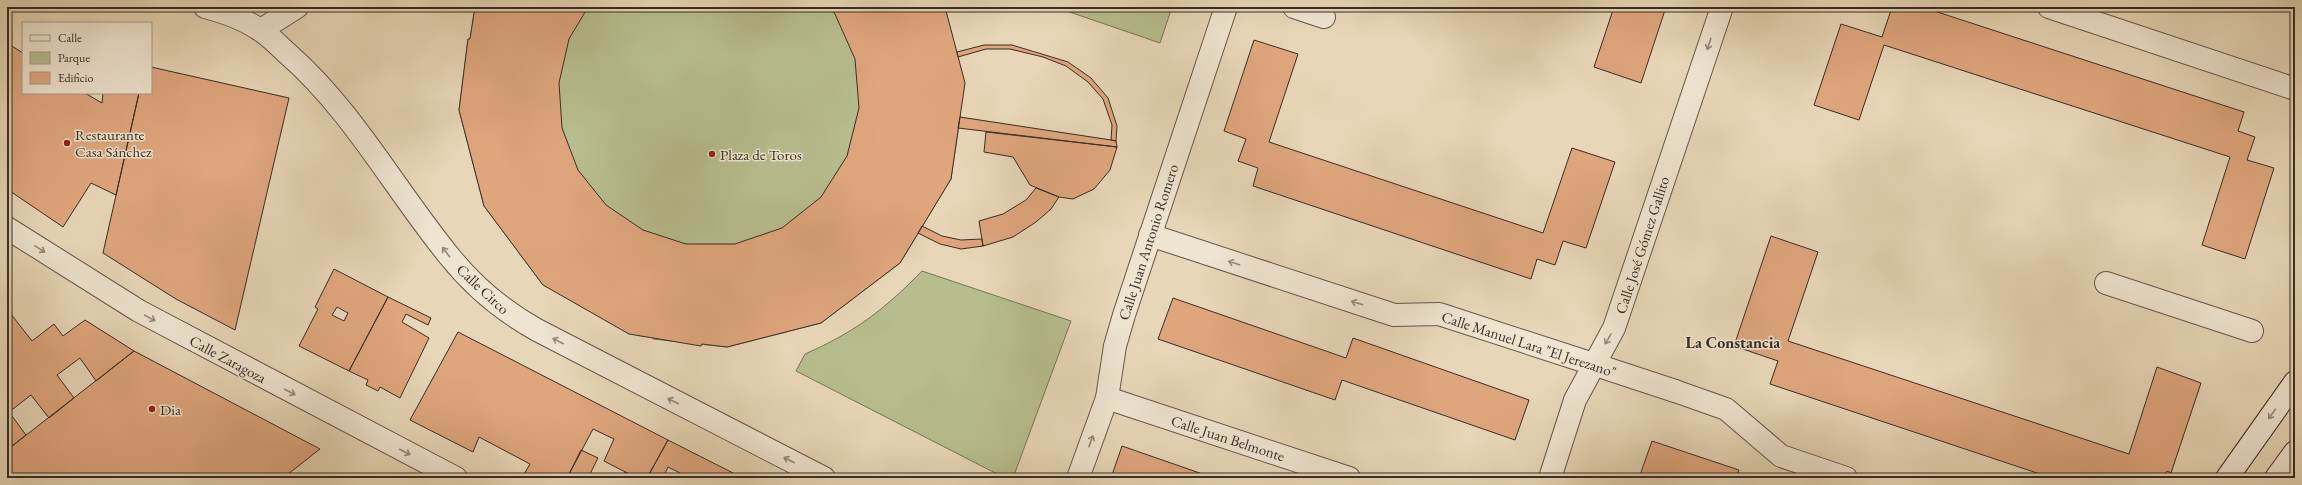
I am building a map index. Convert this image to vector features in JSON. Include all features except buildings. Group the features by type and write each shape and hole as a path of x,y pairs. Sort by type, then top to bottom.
{"street":[{"name":"Calle Circo","path":"205,7 224,12 261,30 308,72 348,120 450,257 485,294 510,314 557,341 824,478"},
{"path":"261,30 297,7"},
{"name":"Calle Juan Antonio Romero","path":"1078,478 1107,398 1115,346 1150,235 1226,7"},
{"path":"1294,7 1324,17"},
{"name":"Calle José Gómez Gallito","path":"1550,478 1575,400 1614,328 1722,7"},
{"path":"2049,7 2295,89"},
{"name":"Calle Zaragoza","path":"7,228 138,311 456,478"},
{"name":"Calle Manuel Lara \"El Jerezano\"","path":"1150,235 1394,315 1439,314 1594,364 1726,409 1781,456 1846,478"},
{"path":"2106,283 2252,331"},
{"path":"2226,478 2295,382"},
{"name":"Calle Juan Belmonte","path":"1107,398 1349,478"},
{"path":"2276,478 2295,452"}],"green space":[{"name":"Plaza de Toros","path":"478,7 945,7 960,117 951,179 900,263 821,323 727,347 653,339 653,337 543,285 484,206 459,110 468,39 470,39 474,13"},
{"path":"1055,7 1172,7 1160,43"},
{"path":"922,271 1071,321 1013,478 1005,478 796,371 805,354 823,346 868,319 895,297"}],"place":[{"name":"Restaurante Casa Sánchez","path":"67,143"},
{"name":"Plaza de Toros","path":"712,154"},
{"name":"Dia","path":"152,409"}],"district":[{"name":"La Constancia","path":"1733,342"}]}
